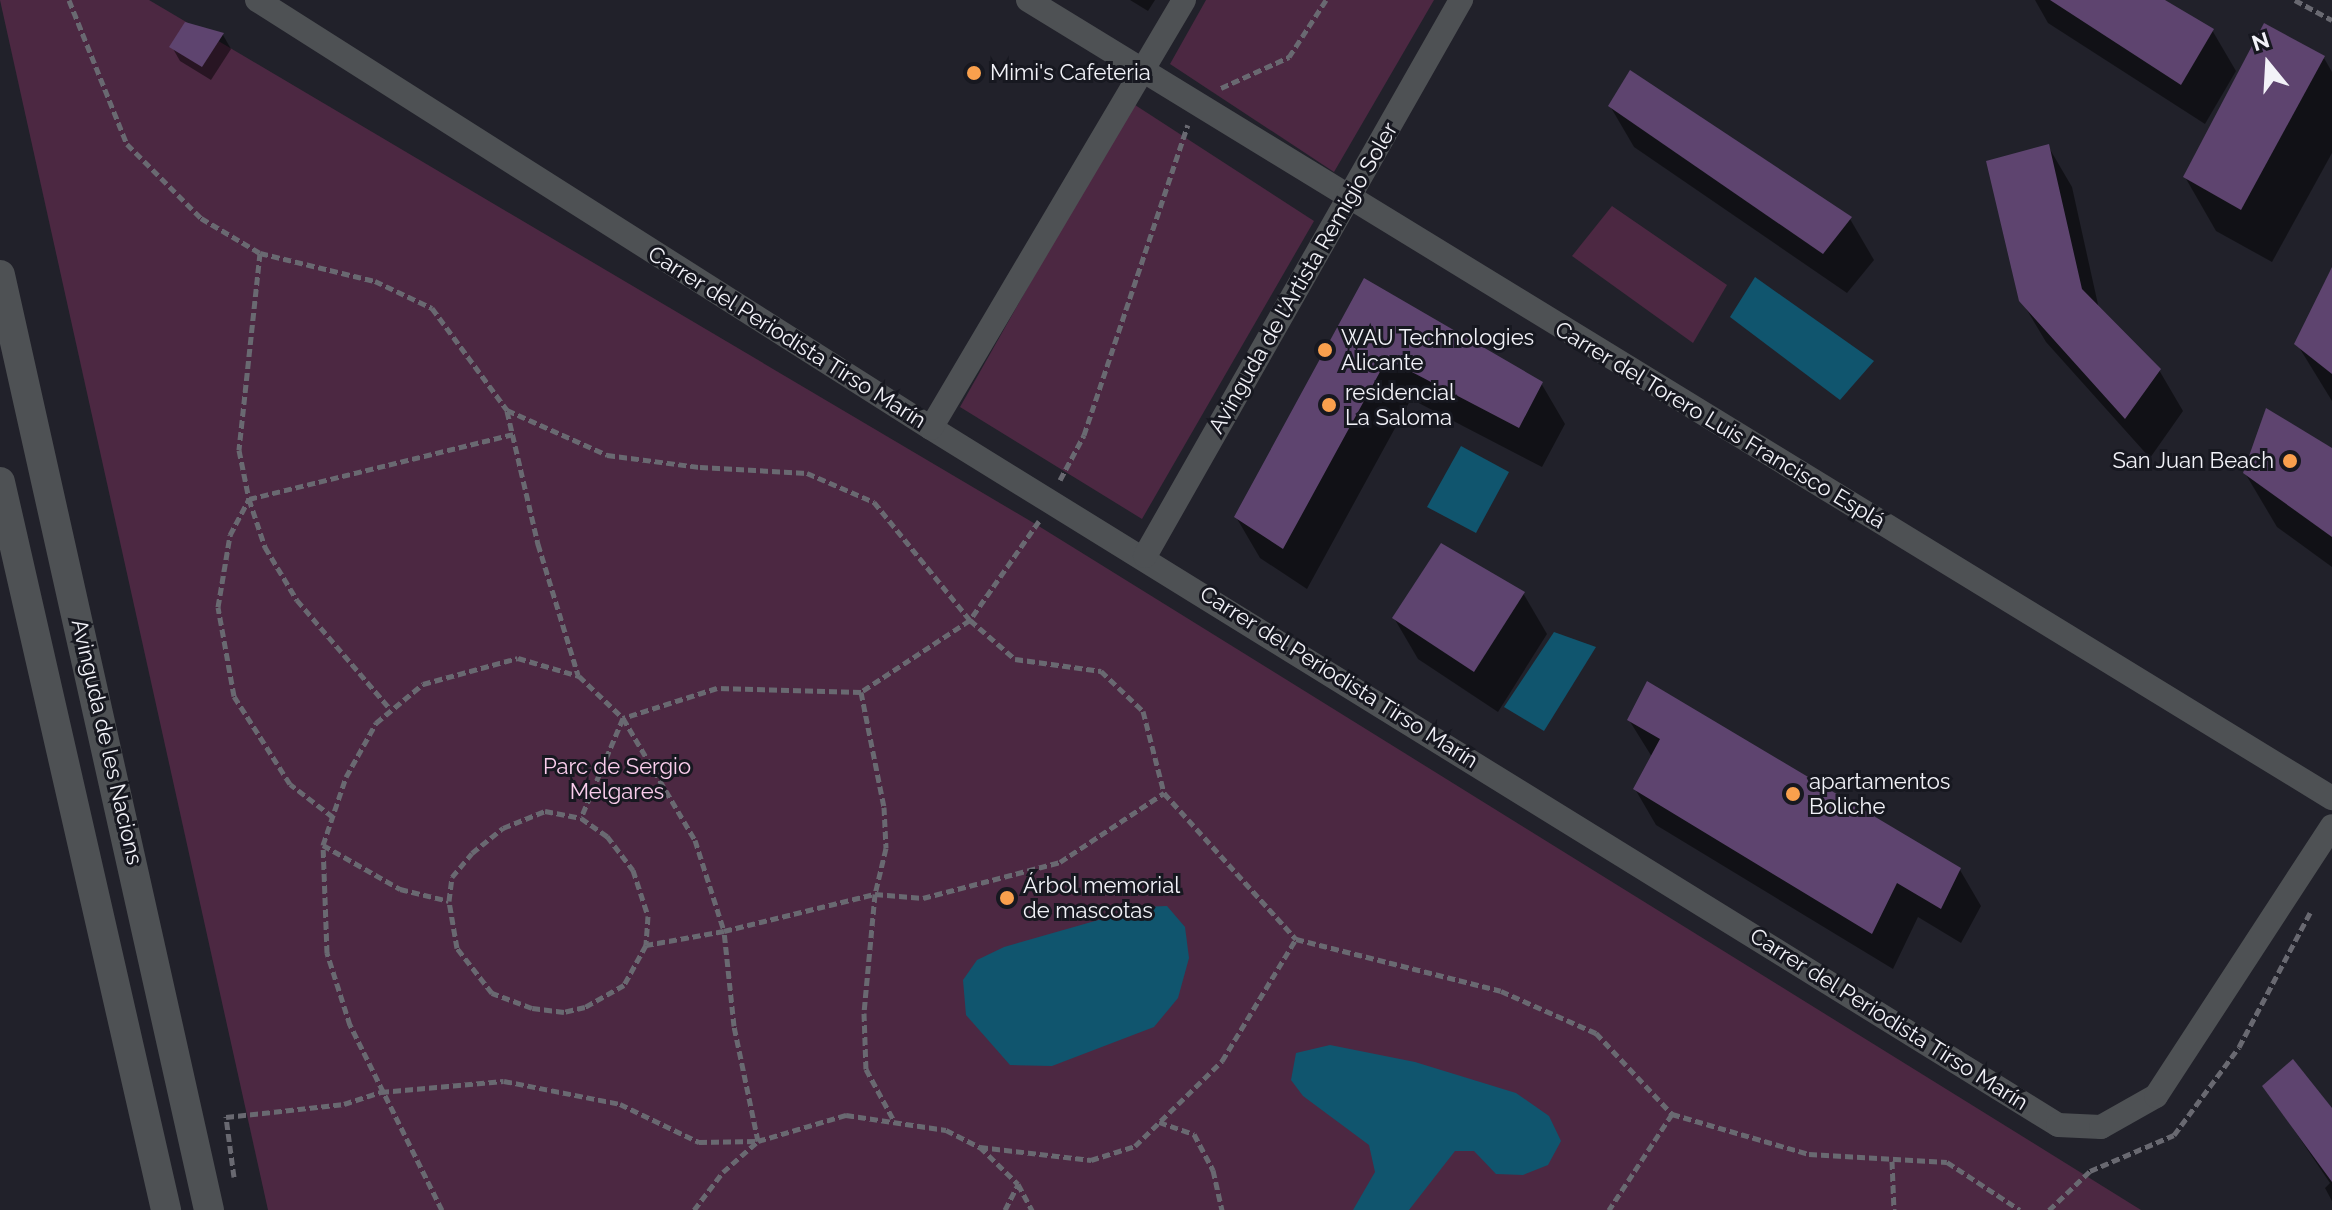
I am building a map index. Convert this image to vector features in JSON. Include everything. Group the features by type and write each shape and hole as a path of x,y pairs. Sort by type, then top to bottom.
{"street":[{"name":"Carrer del Periodista Tirso Marín","path":"257,0 931,428 1145,556 2058,1125 2101,1127 2156,1096 2332,826"},
{"name":"Carrer del Torero Luis Francisco Esplá","path":"1028,0 1197,100 1348,199 2332,798"},
{"path":"931,428 1184,0"},
{"name":"Avinguda de l'Artista Remigio Soler","path":"1145,556 1461,0"},
{"name":"Avinguda de les Nacions","path":"0,275 209,1210"},
{"name":"Avinguda de les Nacions","path":"0,482 166,1210"}],"path":[{"path":"69,0 127,144 201,218 260,253 375,281 432,308 507,410 538,544 579,676"},
{"path":"581,818 623,718 717,688 861,692 970,620 1049,499 1084,435 1197,100 1289,57 1326,0"},
{"path":"2295,0 2332,20"},
{"path":"260,253 239,450 249,499 265,547 297,600 390,709"},
{"path":"507,410 607,455 713,469 807,473 874,502 918,552 970,620 1015,659 1101,671 1143,711 1164,793 1296,939 1501,991 1596,1033 1672,1114 1809,1154 1947,1162 2020,1210"},
{"path":"333,817 290,784 234,696 218,607 230,535 249,499 513,434"},
{"path":"442,1210 413,1143 381,1092 350,1025 327,953 323,845 346,777 376,723 390,709 423,684 518,658 579,676 623,718 695,840 724,931 734,1026 758,1141"},
{"path":"861,692 884,807 886,848 875,894 864,1013 866,1069 893,1119"},
{"path":"646,945 724,931 875,894 923,898 1060,862 1164,793"},
{"path":"545,811 581,818 607,836 633,870 648,916 646,945 624,985 585,1007 564,1012 532,1008 492,993 457,948 449,901 452,877 503,828 545,811"},
{"path":"323,845 400,889 449,901"},
{"path":"980,1147 1091,1160 1135,1146 1222,1061 1296,939"},
{"path":"236,1194 226,1117 344,1104 381,1092 504,1081 620,1104 699,1142 758,1141 846,1115 893,1119 946,1130 980,1147 1018,1184 1032,1210"},
{"path":"1609,1210 1672,1114"},
{"path":"1158,1122 1194,1134 1213,1170 1222,1210"},
{"path":"695,1210 723,1172 758,1141"},
{"path":"1892,1161 1894,1210"},
{"path":"1005,1210 1018,1184"}],"green space":[{"name":"Parc de Sergio Melgares","path":"0,0 149,0 1037,525 2141,1210 268,1210"},
{"path":"1206,0 1434,0 1334,172 1170,64"},
{"path":"1132,103 1314,221 1142,519 960,407"},
{"path":"1612,206 1727,285 1693,343 1572,256"}],"water":[{"path":"1755,277 1874,361 1840,400 1730,317"},
{"path":"1461,446 1509,472 1476,533 1427,507"},
{"path":"1554,632 1596,647 1544,731 1504,707"},
{"path":"1167,906 1185,927 1189,958 1178,998 1154,1027 1052,1066 1010,1065 966,1015 963,980 977,960 1004,947 1144,907"},
{"path":"1330,1045 1415,1062 1516,1093 1549,1116 1561,1141 1548,1165 1523,1175 1496,1174 1474,1151 1455,1151 1409,1210 1353,1210 1375,1172 1369,1145 1303,1096 1291,1080 1296,1053"}],"building":[{"path":"2050,0 2165,0 2214,29 2181,85"},
{"path":"185,22 224,33 202,67 169,47"},
{"path":"2264,23 2325,56 2241,210 2183,177"},
{"path":"1630,70 1852,217 1823,254 1608,106"},
{"path":"2049,144 2082,289 2161,369 2125,419 2019,301 1986,161"},
{"path":"2332,267 2332,374 2294,344"},
{"name":"residencial La Saloma","path":"1364,278 1543,382 1519,428 1387,359 1283,549 1234,517"},
{"name":"San Juan Beach","path":"2266,408 2332,448 2332,537 2243,473"},
{"path":"1441,543 1525,592 1474,672 1392,618"},
{"path":"1647,681 1961,868 1941,909 1897,883 1872,934 1633,789 1660,739 1627,720"},
{"path":"2293,1059 2332,1108 2332,1182 2262,1086"}],"place":[{"name":"Mimi's Cafeteria","path":"974,73"},
{"name":"WAU Technologies Alicante","path":"1325,350"},
{"name":"residencial La Saloma","path":"1329,405"},
{"name":"San Juan Beach","path":"2290,461"},
{"name":"apartamentos Boliche","path":"1793,794"},
{"name":"Árbol memorial de mascotas","path":"1007,898"}]}
